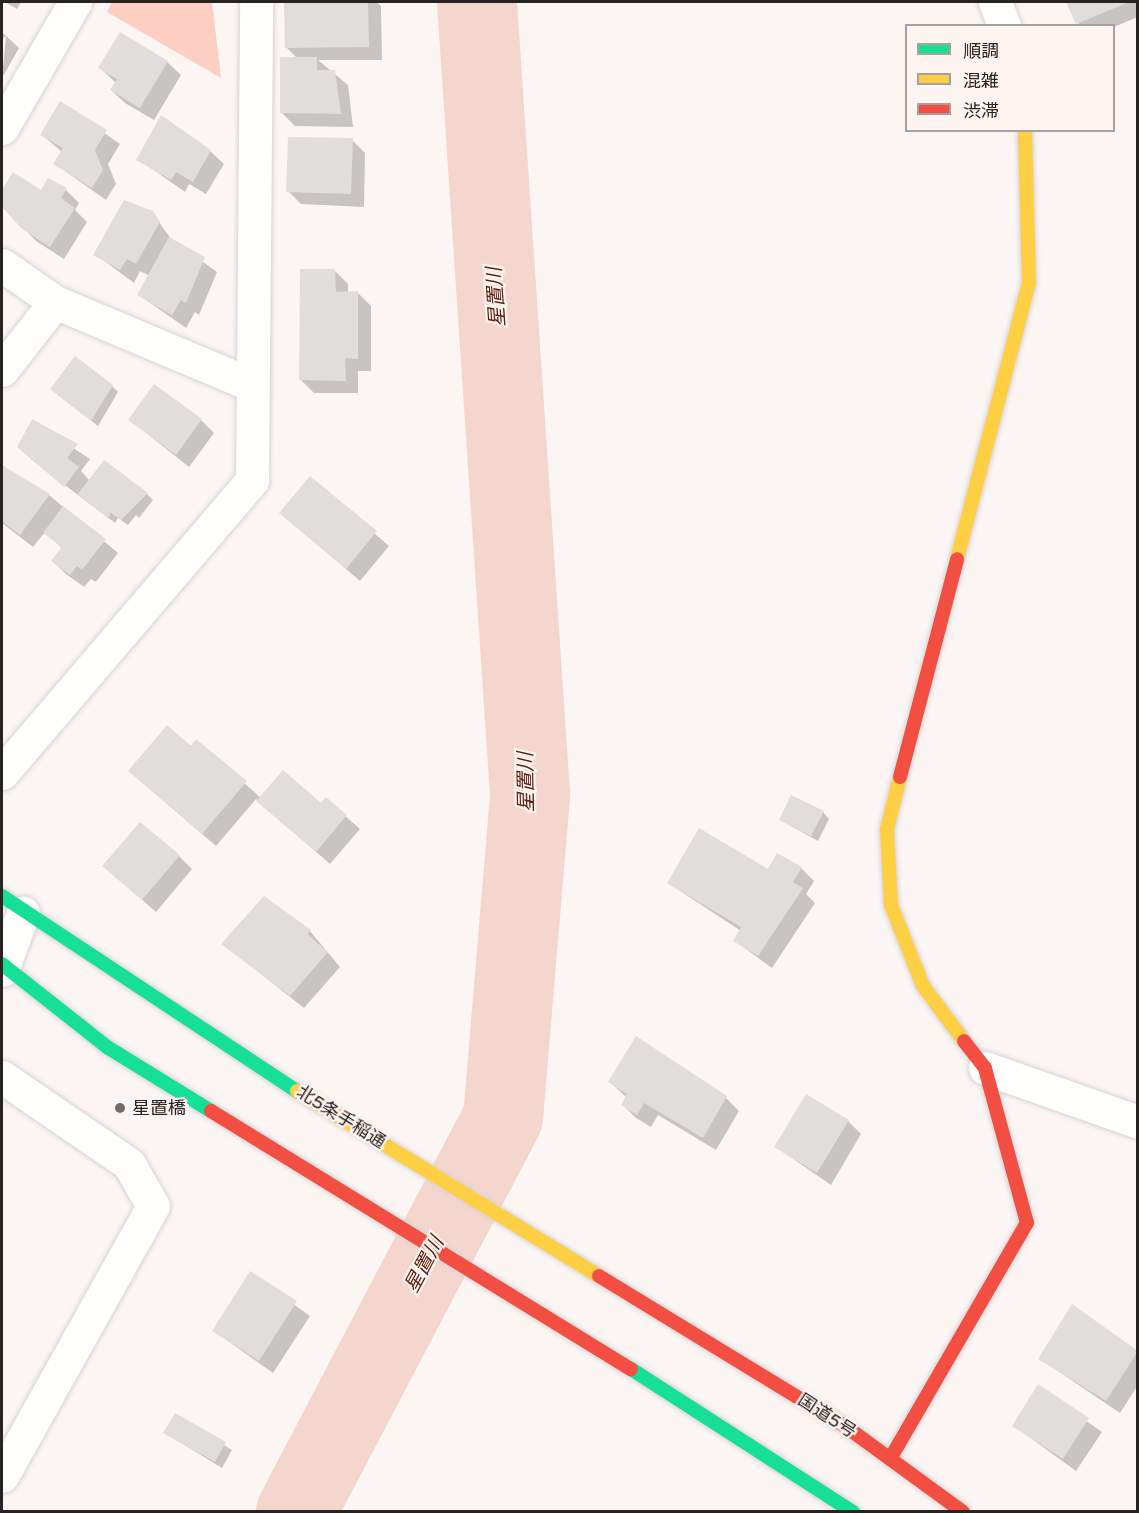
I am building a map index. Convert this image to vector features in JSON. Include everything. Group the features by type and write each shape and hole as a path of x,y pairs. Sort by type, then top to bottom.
{"main road":[{"path":"890,1459 1027,1223 985,1068 923,986 891,905 887,829 1029,283 1024,132"},
{"name":"北5条手稲通","path":"12,904 313,1101 687,1328"},
{"path":"2,966 107,1047 275,1153 643,1376 853,1512"},
{"name":"国道5号","path":"687,1328 890,1459 963,1512"}],"street":[{"path":"2,128 75,2"},
{"path":"2,773 252,480 256,2"},
{"path":"995,2 1003,24"},
{"path":"2,265 55,302 252,385"},
{"path":"2,370 55,302"},
{"path":"2,966 12,904"},
{"path":"985,1068 1137,1122"},
{"path":"2,1077 129,1164 153,1206 2,1476"}],"shaded area":[{"path":"112,2 212,2 221,78 107,12"}],"building":[{"path":"284,2 368,2 369,47 285,48"},
{"path":"1066,2 1129,2 1076,24"},
{"path":"120,32 168,61 140,108 110,90 117,79 98,68"},
{"path":"280,57 317,57 317,70 335,70 341,114 280,113"},
{"path":"60,101 107,130 95,150 103,170 92,188 53,164 63,148 40,135"},
{"path":"161,115 211,150 193,182 176,172 171,180 136,160"},
{"path":"288,137 353,138 351,194 286,192"},
{"path":"13,172 41,190 48,178 67,188 61,198 75,208 50,247 21,228 2,207 2,190"},
{"path":"124,200 153,211 160,222 136,264 127,259 120,270 93,255"},
{"path":"169,237 205,257 186,303 181,300 172,315 137,295"},
{"path":"300,269 335,269 336,292 358,291 358,359 345,358 346,381 299,380"},
{"path":"75,356 113,385 91,421 50,389"},
{"path":"154,384 202,419 176,455 128,420"},
{"path":"32,419 78,444 67,458 79,467 64,487 17,447"},
{"path":"104,460 148,493 121,520 111,513 108,518 78,494"},
{"path":"2,465 50,494 20,535 2,521"},
{"path":"310,476 377,531 346,569 279,513"},
{"path":"63,506 106,539 82,570 77,566 70,575 51,561 62,547 43,533"},
{"path":"167,725 191,746 196,739 247,781 202,834 128,771"},
{"path":"283,770 321,803 326,797 347,815 316,852 256,801"},
{"path":"791,795 824,811 811,836 779,820"},
{"path":"140,822 180,855 142,900 102,866"},
{"path":"699,828 768,869 777,853 802,867 793,882 803,888 758,956 733,941 741,927 667,883"},
{"path":"264,896 311,930 307,934 328,952 290,996 221,944"},
{"path":"636,1036 727,1096 703,1138 644,1103 637,1115 621,1105 627,1094 608,1082"},
{"path":"806,1094 849,1120 817,1173 774,1147"},
{"path":"250,1271 297,1301 259,1361 212,1331"},
{"path":"1072,1304 1138,1351 1106,1401 1038,1359"},
{"path":"1038,1384 1089,1418 1063,1459 1012,1426"},
{"path":"175,1413 226,1442 215,1462 163,1433"}],"waterway":[{"name":"星置川","path":"296,1512 503,1118 530,794 477,2"}],"traffic: fast":[{"path":"2,896 297,1091"},
{"path":"2,964 107,1047 211,1111"},
{"path":"631,1369 853,1512"}],"traffic: slow":[{"path":"957,559 1029,283 1025,132"},
{"path":"900,777 887,829 891,905 923,986 964,1041"},
{"path":"297,1091 599,1276"}],"traffic: jam":[{"path":"900,777 957,559"},
{"path":"890,1459 1027,1223 985,1068 964,1041"},
{"path":"211,1111 631,1369"},
{"path":"599,1276 845,1426 963,1512"}],"place":[{"name":"星置橋","path":"120,1108"}]}
